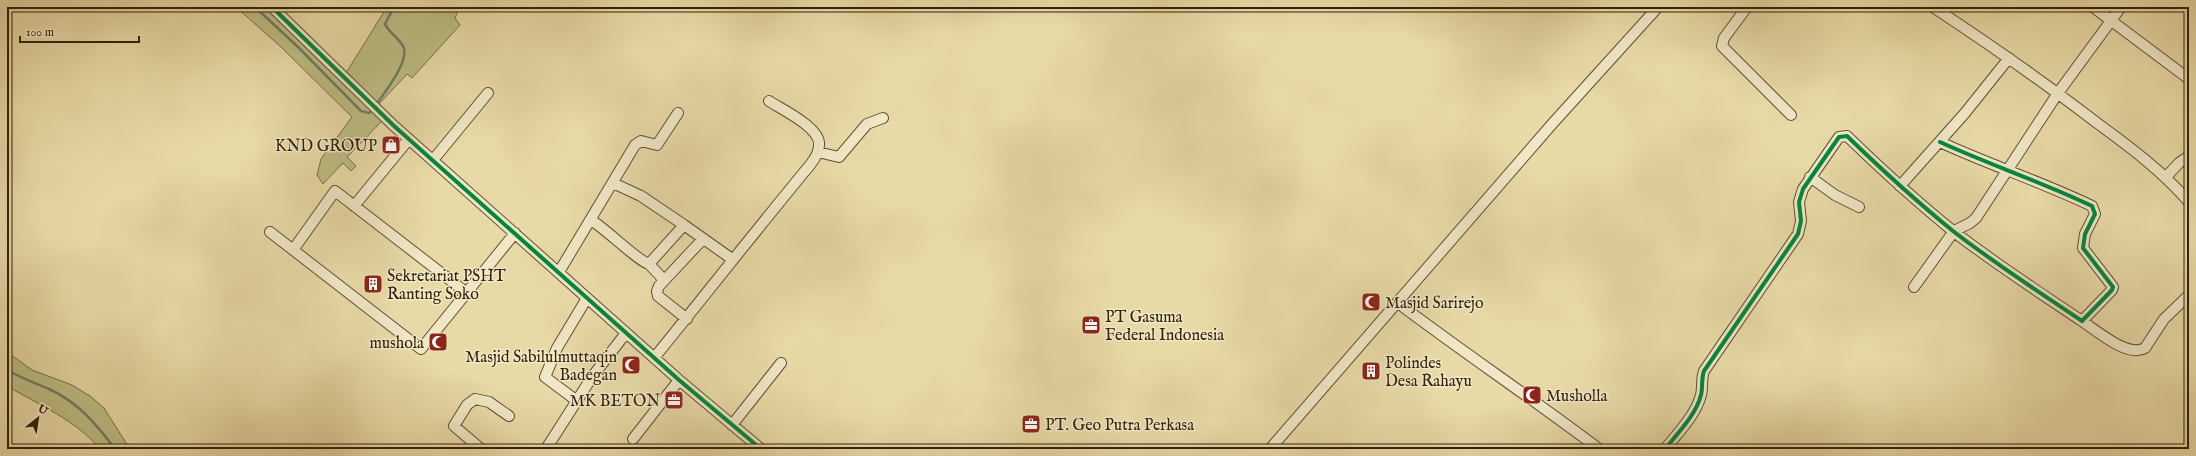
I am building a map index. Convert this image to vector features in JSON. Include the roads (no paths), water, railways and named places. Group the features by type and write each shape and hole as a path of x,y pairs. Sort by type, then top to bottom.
{"street":[{"path":"272,7 379,111 433,160 678,380 760,449"},
{"path":"1270,449 1553,123 1658,7"},
{"path":"1747,7 1724,38 1722,46 1791,115"},
{"path":"1933,7 2010,58 2058,93 2166,177 2189,202"},
{"path":"2093,7 2189,79"},
{"path":"1914,287 1954,231 1970,224 1976,218 2058,93 2121,7"},
{"path":"1900,186 1940,142 2010,58"},
{"path":"433,160 488,92"},
{"path":"654,358 732,259 810,166 818,152 820,145 814,130 770,101"},
{"path":"559,272 635,145 641,140 657,145 678,113"},
{"path":"818,152 839,157 867,124 883,118"},
{"path":"1665,449 1695,410 1701,395 1701,378 1704,371 1798,234 1801,221 1799,202 1810,177 1839,137 1845,135 1900,186 1954,231 2028,285 2124,347 2136,351 2145,348 2164,319 2189,294"},
{"path":"354,206 410,139"},
{"path":"1940,142 2006,171 2055,188 2094,208 2095,214 2085,234 2083,248 2113,289 2082,321"},
{"path":"2166,177 2179,163 2189,156"},
{"path":"1810,177 1835,195 1859,208"},
{"path":"613,183 641,196 732,259"},
{"path":"293,250 332,193 338,192 467,293"},
{"path":"591,220 604,228 640,259 649,264 664,280"},
{"path":"649,264 684,225"},
{"path":"270,232 420,349 515,233"},
{"path":"687,318 658,296 657,292 664,280 703,239"},
{"path":"577,401 545,377 557,348 587,298"},
{"path":"1398,303 1460,350 1521,390 1599,449"},
{"path":"546,449 592,377 626,333"},
{"path":"732,425 781,363"},
{"path":"633,440 678,380"},
{"path":"481,449 454,426 467,405 475,399 490,402 509,416"}],"waterway":[{"path":"255,7 297,46 361,111 369,113 373,110"},
{"path":"376,105 396,76 403,59 403,46 385,24 394,7"},
{"path":"7,370 69,400 94,423 115,449"}],"place":[{"name":"KND GROUP","path":"391,145"},
{"name":"Sekretariat PSHT Ranting Soko","path":"373,284"},
{"name":"Masjid Sarirejo","path":"1371,302"},
{"name":"PT Gasuma Federal Indonesia","path":"1091,325"},
{"name":"mushola","path":"438,342"},
{"name":"Masjid Sabilulmuttaqin Badegan","path":"631,365"},
{"name":"Polindes Desa Rahayu","path":"1371,371"},
{"name":"Musholla","path":"1532,395"},
{"name":"MK BETON","path":"674,400"},
{"name":"PT. Geo Putra Perkasa","path":"1031,424"}]}
